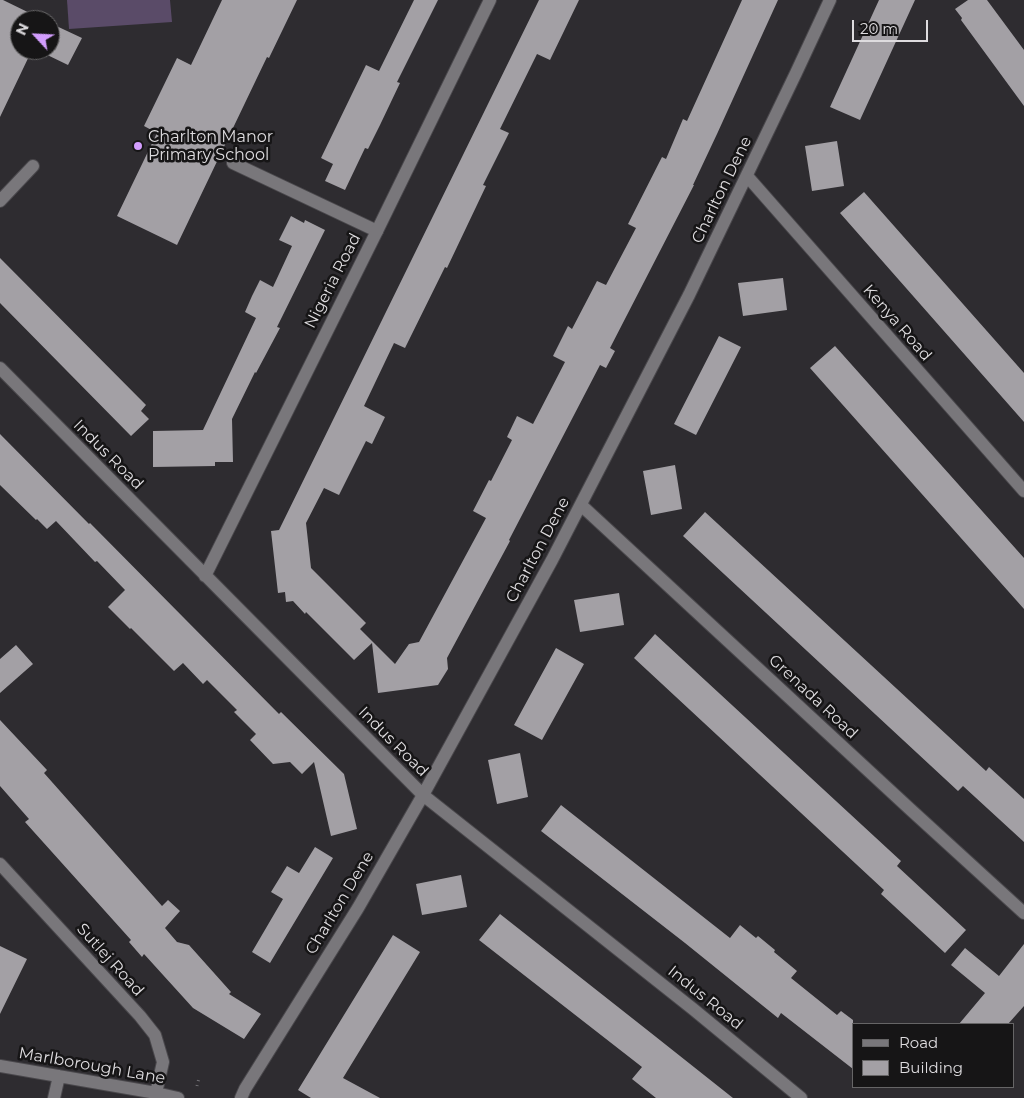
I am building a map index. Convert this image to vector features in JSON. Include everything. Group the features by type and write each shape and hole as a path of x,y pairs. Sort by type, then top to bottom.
{"street":[{"name":"Nigeria Road","path":"205,576 490,0"},
{"name":"Charlton Dene","path":"241,1098 358,908 423,795 547,569 689,295 830,0"},
{"path":"234,163 377,231"},
{"path":"0,201 33,166"},
{"name":"Kenya Road","path":"747,176 1024,491"},
{"name":"Indus Road","path":"0,368 423,795 693,1009 801,1098"},
{"name":"Grenada Road","path":"581,505 1024,913"},
{"name":"Sutlej Road","path":"0,864 140,1016 155,1035 163,1062 156,1093"},
{"name":"Marlborough Lane","path":"0,1066 178,1098"},
{"path":"54,1098 59,1076"}],"path":[{"path":"197,1086 199,1078"}],"shaded area":[{"path":"67,0 170,0 172,22 69,29"}],"building":[{"path":"0,0 3,0 24,10 10,10 10,60 27,60 0,117"},
{"path":"222,0 297,0 269,58 267,57 177,245 117,216 157,133 144,126 177,58 191,65"},
{"path":"414,0 438,0 397,82 400,83 380,125 368,149 365,148 345,190 325,181 333,164 321,158 366,65 379,71"},
{"path":"539,0 579,0 550,60 537,54 500,129 509,133 483,185 486,186 447,268 445,267 405,348 394,343 364,406 385,417 372,444 366,441 339,495 324,488 306,523 311,568 366,623 360,629 395,664 409,644 419,642 486,518 473,511 512,440 507,437 517,416 533,424 565,362 553,356 568,326 572,329 597,281 606,285 636,228 628,224 662,157 666,159 683,119 687,121 742,0 778,0 694,185 610,348 615,351 606,368 600,365 510,541 447,658 448,669 438,685 378,693 372,643 354,660 306,612 305,614 293,601 286,602 285,592 278,593 271,531 279,530"},
{"path":"879,0 915,0 860,120 830,107"},
{"path":"968,0 987,0 1024,50 1024,106 955,9"},
{"path":"60,28 82,38 68,65 58,60 60,60"},
{"path":"837,141 844,186 812,191 805,146"},
{"path":"864,192 1024,373 1024,422 840,213"},
{"path":"291,216 304,223 305,220 325,230 277,327 280,328 255,372 232,419 233,462 215,462 215,466 153,467 153,431 203,430 256,318 245,312 252,296 260,280 273,287 292,246 279,240"},
{"path":"0,258 146,405 141,411 149,419 131,436 0,303"},
{"path":"783,278 787,310 743,316 738,283"},
{"path":"719,336 741,347 696,435 674,424"},
{"path":"835,346 1024,558 1024,609 810,368"},
{"path":"0,434 279,714 281,712 344,774 357,829 331,836 314,762 302,774 290,762 273,764 250,740 256,734 234,712 237,710 207,680 203,684 183,663 174,671 108,607 125,590 56,521 47,529 0,485"},
{"path":"675,465 682,509 651,515 643,471"},
{"path":"705,512 986,771 989,767 1024,799 1024,842 963,786 958,791 683,536"},
{"path":"619,593 624,625 580,632 574,600"},
{"path":"655,634 901,861 897,866 966,930 945,953 881,894 884,890 634,658"},
{"path":"16,645 33,664 0,693 0,659"},
{"path":"556,648 584,664 542,740 514,725"},
{"path":"0,720 47,770 44,773 162,906 168,900 180,911 165,928 177,942 189,945 231,992 229,994 261,1014 244,1039 193,1008 144,954 142,957 129,942 131,940 25,822 29,819 0,786"},
{"path":"520,753 528,797 497,804 488,760"},
{"path":"561,805 730,938 740,925 756,938 758,936 797,971 791,978 837,1015 841,1011 853,1020 852,1068 781,1013 778,1018 541,831"},
{"path":"315,847 333,858 270,963 252,952 283,899 271,892 287,866 299,873"},
{"path":"461,875 467,907 422,915 416,884"},
{"path":"500,914 733,1098 656,1098 632,1079 642,1067 479,940"},
{"path":"393,935 420,952 343,1078 380,1098 311,1098 298,1090"},
{"path":"1024,944 1024,1006 1009,1023 960,1023 985,993 951,965 965,948 999,976"},
{"path":"0,946 27,959 0,1014"}],"place":[{"name":"Charlton Manor Primary School","path":"138,146"}]}
